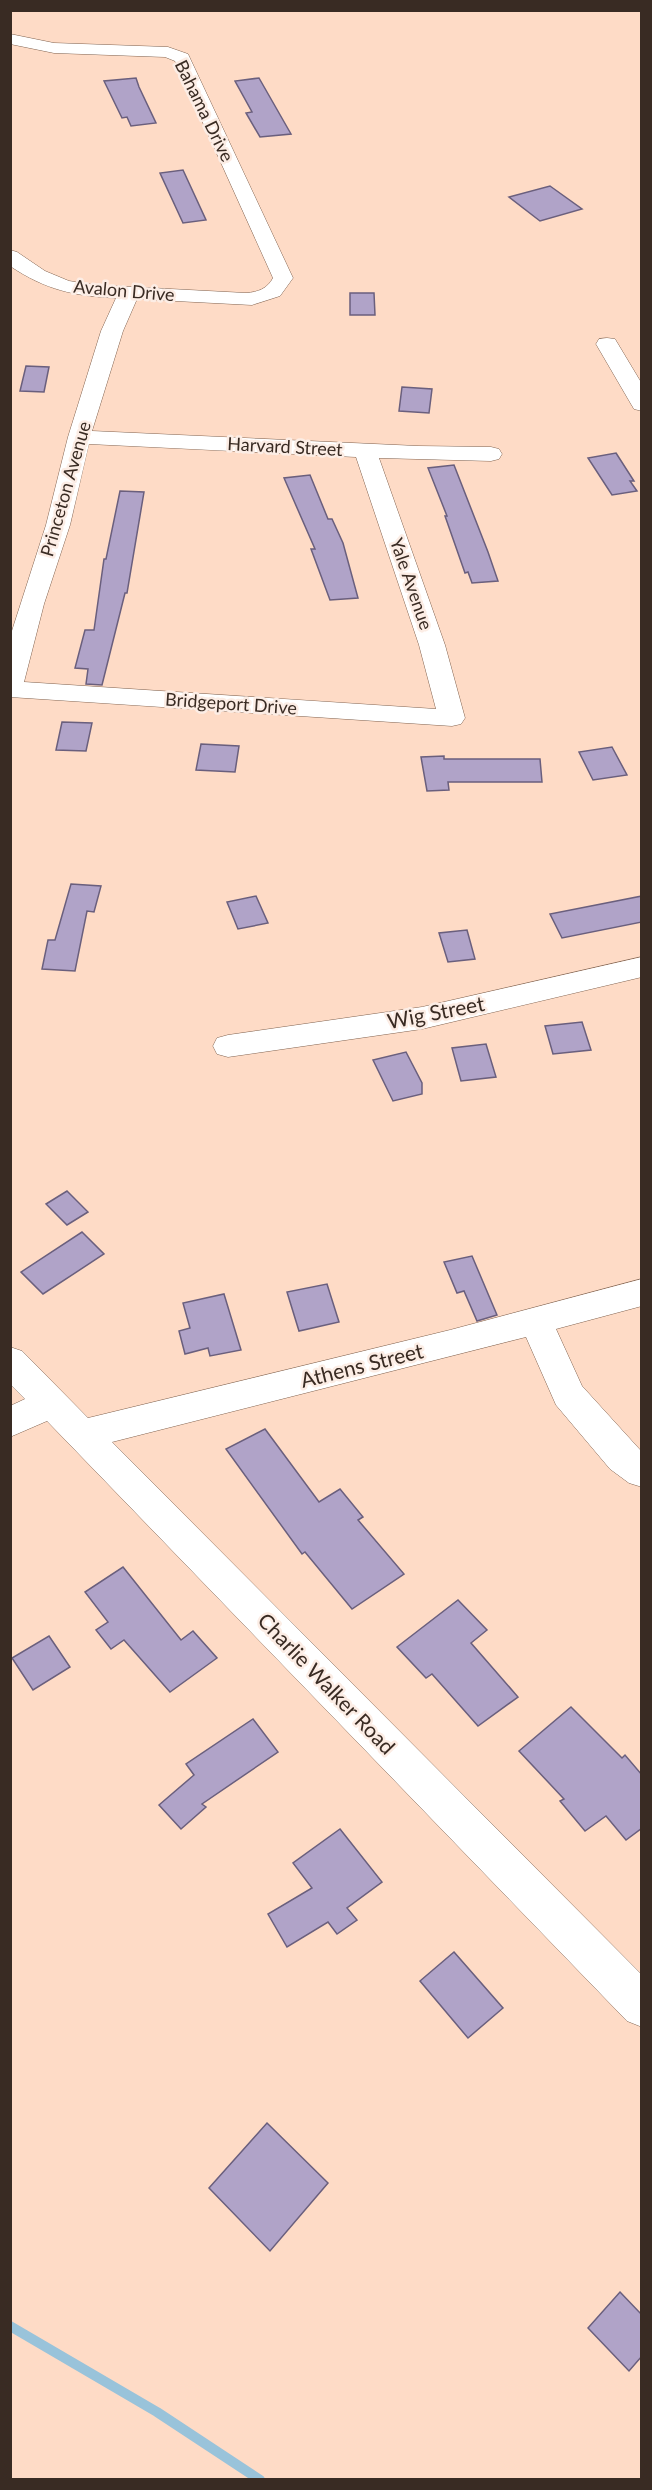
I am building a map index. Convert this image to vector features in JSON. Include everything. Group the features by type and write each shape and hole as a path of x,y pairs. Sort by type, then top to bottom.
{"street":[{"name":"Bahama Drive","path":"10,39 54,48 168,52 182,58 283,278 280,286 273,293 261,298 246,299"},
{"name":"Avalon Drive","path":"10,256 38,275 64,286 129,294 246,299"},
{"name":"Princeton Avenue","path":"10,688 32,604 58,525 80,437 112,332 129,294"},
{"path":"607,344 642,404"},
{"name":"Harvard Street","path":"80,437 365,451 491,454"},
{"name":"Yale Avenue","path":"365,451 432,645 452,718"},
{"name":"Bridgeport Drive","path":"10,688 452,718"},
{"name":"Wig Street","path":"228,1046 422,1018 642,967"},
{"name":"Athens Street","path":"82,1434 450,1344 642,1292"},
{"path":"536,1321 568,1395 623,1458 642,1472"},
{"name":"Charlie Walker Road","path":"10,1361 642,2006"},
{"path":"10,1422 51,1403"}],"building":[{"path":"136,78 156,123 131,126 127,117 122,118 104,81"},
{"path":"259,78 291,134 260,137 246,113 252,112 235,81"},
{"path":"183,170 206,220 183,223 160,173"},
{"path":"550,186 582,209 540,221 509,197"},
{"path":"350,293 374,293 375,315 350,315"},
{"path":"26,366 49,367 44,392 20,391"},
{"path":"402,387 432,389 429,413 399,411"},
{"path":"616,453 634,481 630,481 637,491 612,495 588,458"},
{"path":"454,465 498,581 472,583 468,572 465,573 445,516 447,516 428,468"},
{"path":"310,475 328,519 332,519 343,543 358,598 330,600 311,549 315,549 284,478"},
{"path":"120,491 144,492 127,593 125,593 102,685 86,684 88,669 75,668 85,630 94,630 104,559 106,559"},
{"path":"62,722 92,723 86,751 56,750"},
{"path":"201,744 239,746 235,772 196,770"},
{"path":"612,747 627,775 593,780 579,752"},
{"path":"444,756 444,759 540,759 542,782 448,782 449,790 427,791 421,757"},
{"path":"71,884 101,886 94,912 87,911 75,971 42,969 48,940 55,940"},
{"path":"256,896 268,923 238,929 227,902"},
{"path":"642,896 642,922 562,938 550,914"},
{"path":"467,930 475,959 448,962 439,933"},
{"path":"582,1022 591,1050 553,1054 545,1026"},
{"path":"486,1044 496,1077 461,1081 452,1048"},
{"path":"406,1052 422,1083 422,1094 393,1101 373,1060"},
{"path":"67,1191 88,1212 67,1225 46,1204"},
{"path":"82,1232 104,1254 43,1294 21,1272"},
{"path":"472,1256 497,1315 477,1321 464,1291 457,1293 444,1262"},
{"path":"327,1284 339,1322 299,1331 287,1292"},
{"path":"224,1294 241,1350 210,1356 208,1348 185,1354 179,1331 190,1328 183,1303"},
{"path":"265,1429 319,1502 340,1489 363,1517 358,1520 404,1574 352,1609 305,1552 302,1554 226,1449"},
{"path":"123,1567 181,1640 193,1631 217,1658 170,1692 124,1640 111,1649 96,1630 108,1622 85,1592"},
{"path":"458,1600 487,1630 471,1643 518,1697 478,1726 432,1674 426,1678 397,1647"},
{"path":"49,1636 70,1667 33,1690 12,1658"},
{"path":"571,1707 622,1758 625,1755 642,1775 642,1828 626,1840 606,1816 585,1831 560,1801 564,1799 519,1751"},
{"path":"253,1719 278,1752 202,1804 206,1807 181,1829 159,1805 194,1775 186,1764"},
{"path":"340,1829 382,1882 347,1908 357,1920 337,1934 328,1922 287,1947 268,1914 312,1888 293,1863"},
{"path":"454,1952 503,2008 468,2038 420,1981"},
{"path":"267,2123 328,2183 270,2251 209,2188"},
{"path":"620,2292 642,2315 642,2356 629,2371 588,2328"}],"waterway":[{"path":"10,2326 157,2412 260,2480"}]}
